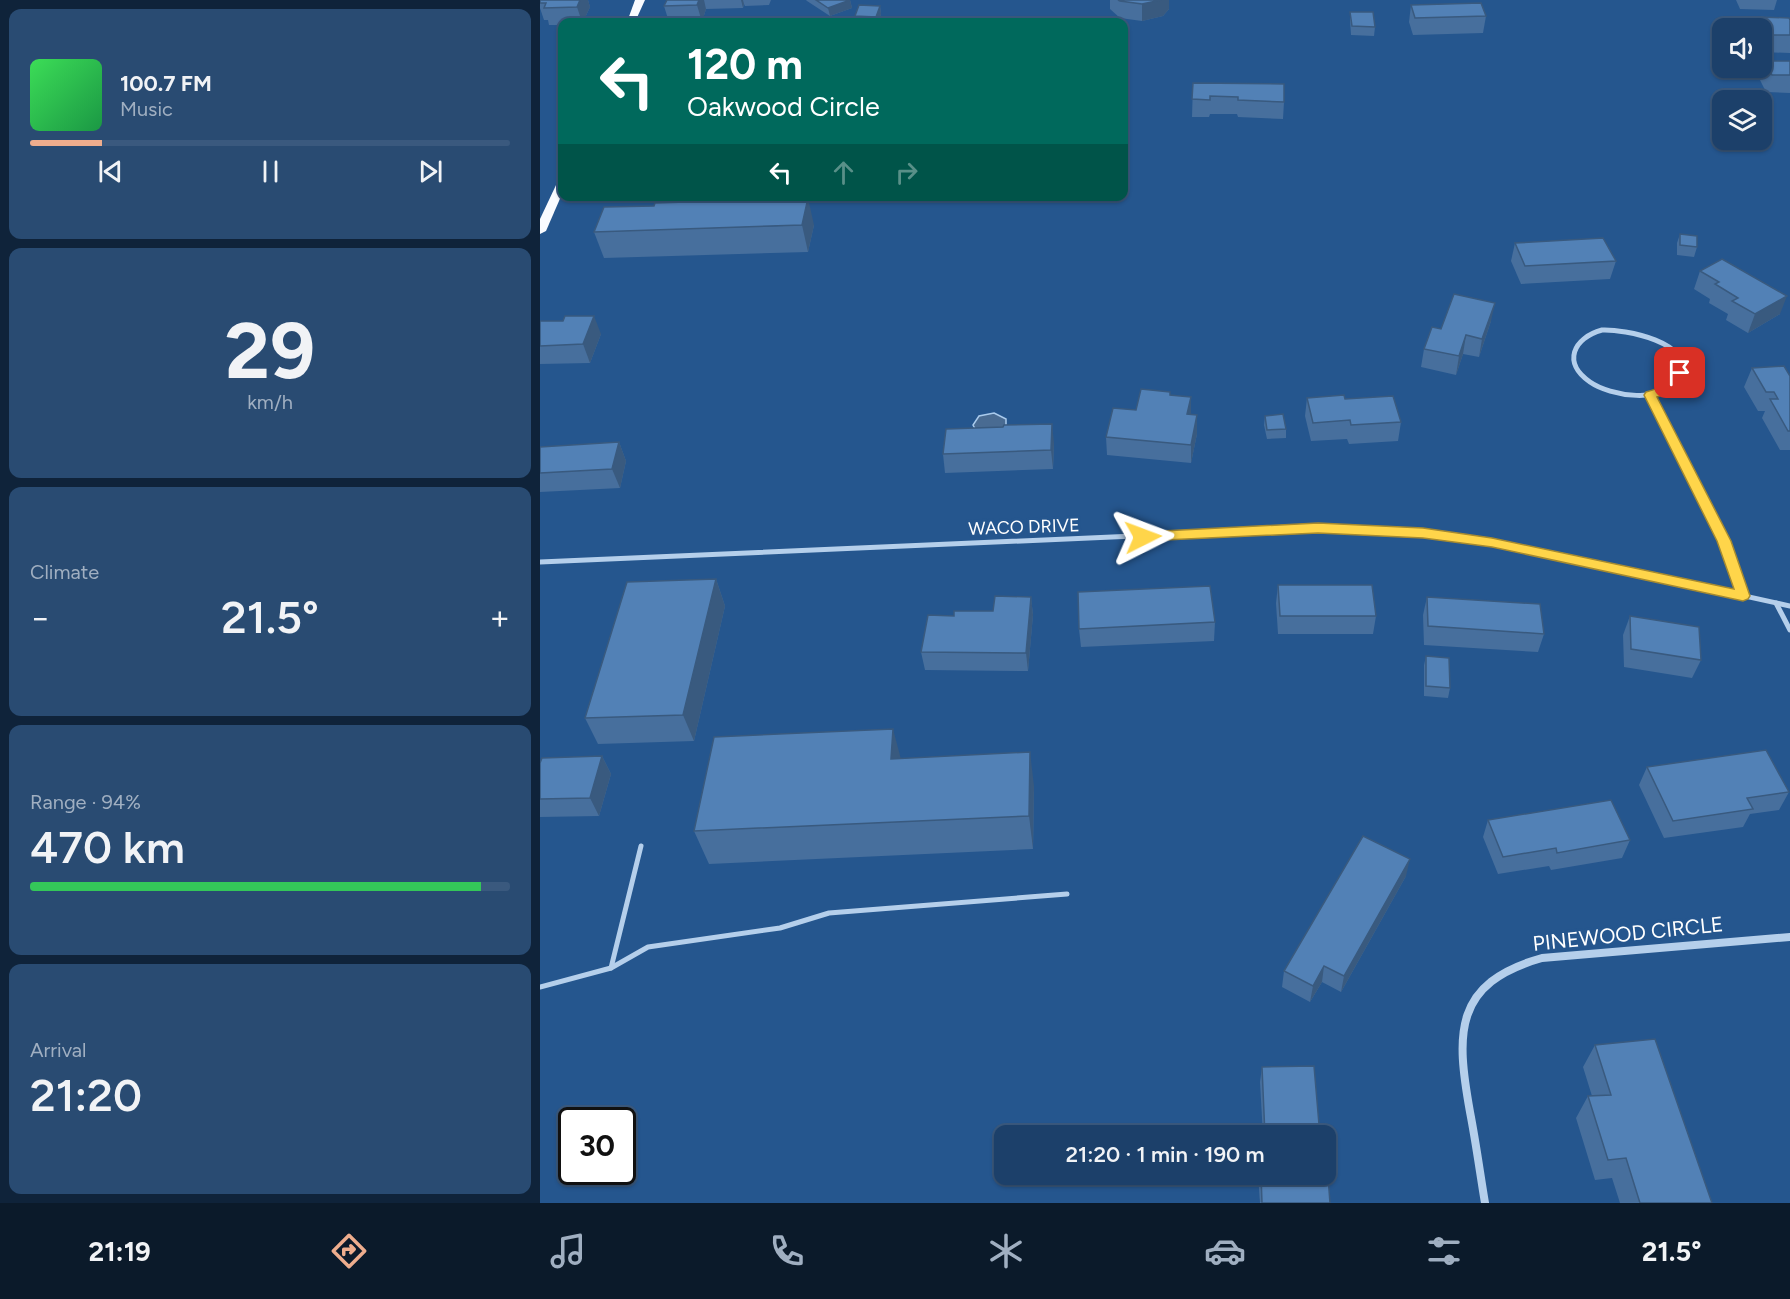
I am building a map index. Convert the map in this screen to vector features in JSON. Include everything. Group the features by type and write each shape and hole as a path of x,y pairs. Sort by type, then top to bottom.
{"main road":[{"path":"633,18 640,0"},
{"path":"540,231 558,192"}],"street":[{"path":"1612,330 1646,335 1661,342 1673,352 1680,363 1680,373 1676,383 1665,391 1650,395 1615,392 1591,382 1576,367 1573,356 1576,346 1584,338 1596,332 1612,330"},
{"path":"1650,395 1724,541 1743,596"},
{"name":"WACO DRIVE","path":"540,562 1337,528 1423,533 1492,542 1790,606"},
{"path":"1776,603 1790,630"},
{"name":"PINEWOOD CIRCLE","path":"1485,1203 1462,1066 1461,1043 1469,1007 1493,978 1510,968 1542,958 1790,937"}],"lane":[{"path":"611,968 641,846"},
{"path":"540,987 611,968 648,947 780,928 830,913 1067,894"}],"water":[{"path":"994,413 1006,419 1006,429 978,434 973,425 979,416"}],"building":[{"path":"540,0 580,0 577,7 544,8 546,3 540,3"},
{"path":"667,0 699,0 697,5 664,6"},
{"path":"816,0 850,0 828,8"},
{"path":"1118,0 1161,0 1142,4"},
{"path":"1481,3 1486,16 1415,18 1411,5"},
{"path":"859,5 880,6 876,17 855,16"},
{"path":"1350,12 1373,12 1375,27 1352,26"},
{"path":"1760,17 1789,18 1790,35 1772,35 1772,18"},
{"path":"1772,61 1790,61 1790,75 1772,75"},
{"path":"1193,83 1284,84 1284,102 1210,96 1210,100 1192,99"},
{"path":"807,201 802,225 594,232 604,207 654,206 655,203"},
{"path":"1680,234 1697,236 1697,247 1680,245"},
{"path":"1603,238 1616,261 1525,266 1515,243"},
{"path":"1722,259 1787,296 1755,314 1732,301 1738,298 1715,284 1719,282 1700,271"},
{"path":"1454,294 1495,303 1482,339 1466,335 1459,356 1424,349 1432,327 1441,329"},
{"path":"565,316 594,316 583,344 540,346 540,321 563,321"},
{"path":"1784,366 1790,376 1790,431 1770,399 1778,399 1774,392 1766,392 1752,368"},
{"path":"1141,389 1191,397 1187,414 1197,415 1191,445 1106,437 1113,408 1136,410"},
{"path":"1344,395 1345,399 1393,396 1401,422 1351,425 1350,420 1313,423 1307,398"},
{"path":"1283,414 1286,429 1267,430 1265,416"},
{"path":"1052,424 1051,450 943,454 946,429"},
{"path":"619,442 612,469 540,473 540,447"},
{"path":"716,579 683,715 585,718 627,582"},
{"path":"1278,585 1372,585 1376,616 1280,616"},
{"path":"1210,586 1215,622 1079,629 1078,592"},
{"path":"995,596 1031,597 1026,653 921,652 928,615 954,616 954,611 993,611"},
{"path":"1427,597 1540,604 1544,634 1428,626"},
{"path":"1630,616 1699,627 1701,660 1631,649"},
{"path":"1426,656 1449,658 1450,688 1426,686"},
{"path":"893,729 891,759 1030,752 1029,816 694,831 714,737"},
{"path":"1766,750 1789,792 1747,798 1753,809 1673,821 1647,767"},
{"path":"602,756 590,798 540,799 542,758"},
{"path":"1611,800 1630,840 1557,853 1556,848 1503,857 1488,820"},
{"path":"1363,836 1410,859 1344,976 1324,966 1313,986 1284,971"},
{"path":"1655,1039 1712,1203 1640,1203 1626,1158 1608,1160 1588,1096 1611,1095 1595,1045"},
{"path":"1314,1066 1319,1125 1265,1125 1262,1067"},
{"path":"1261,1185 1329,1185 1330,1203 1262,1203"}],"route":[{"path":"1143,537 1318,528 1423,533 1492,542 1743,596 1724,541 1650,395 1665,391 1676,383 1680,373"}]}
